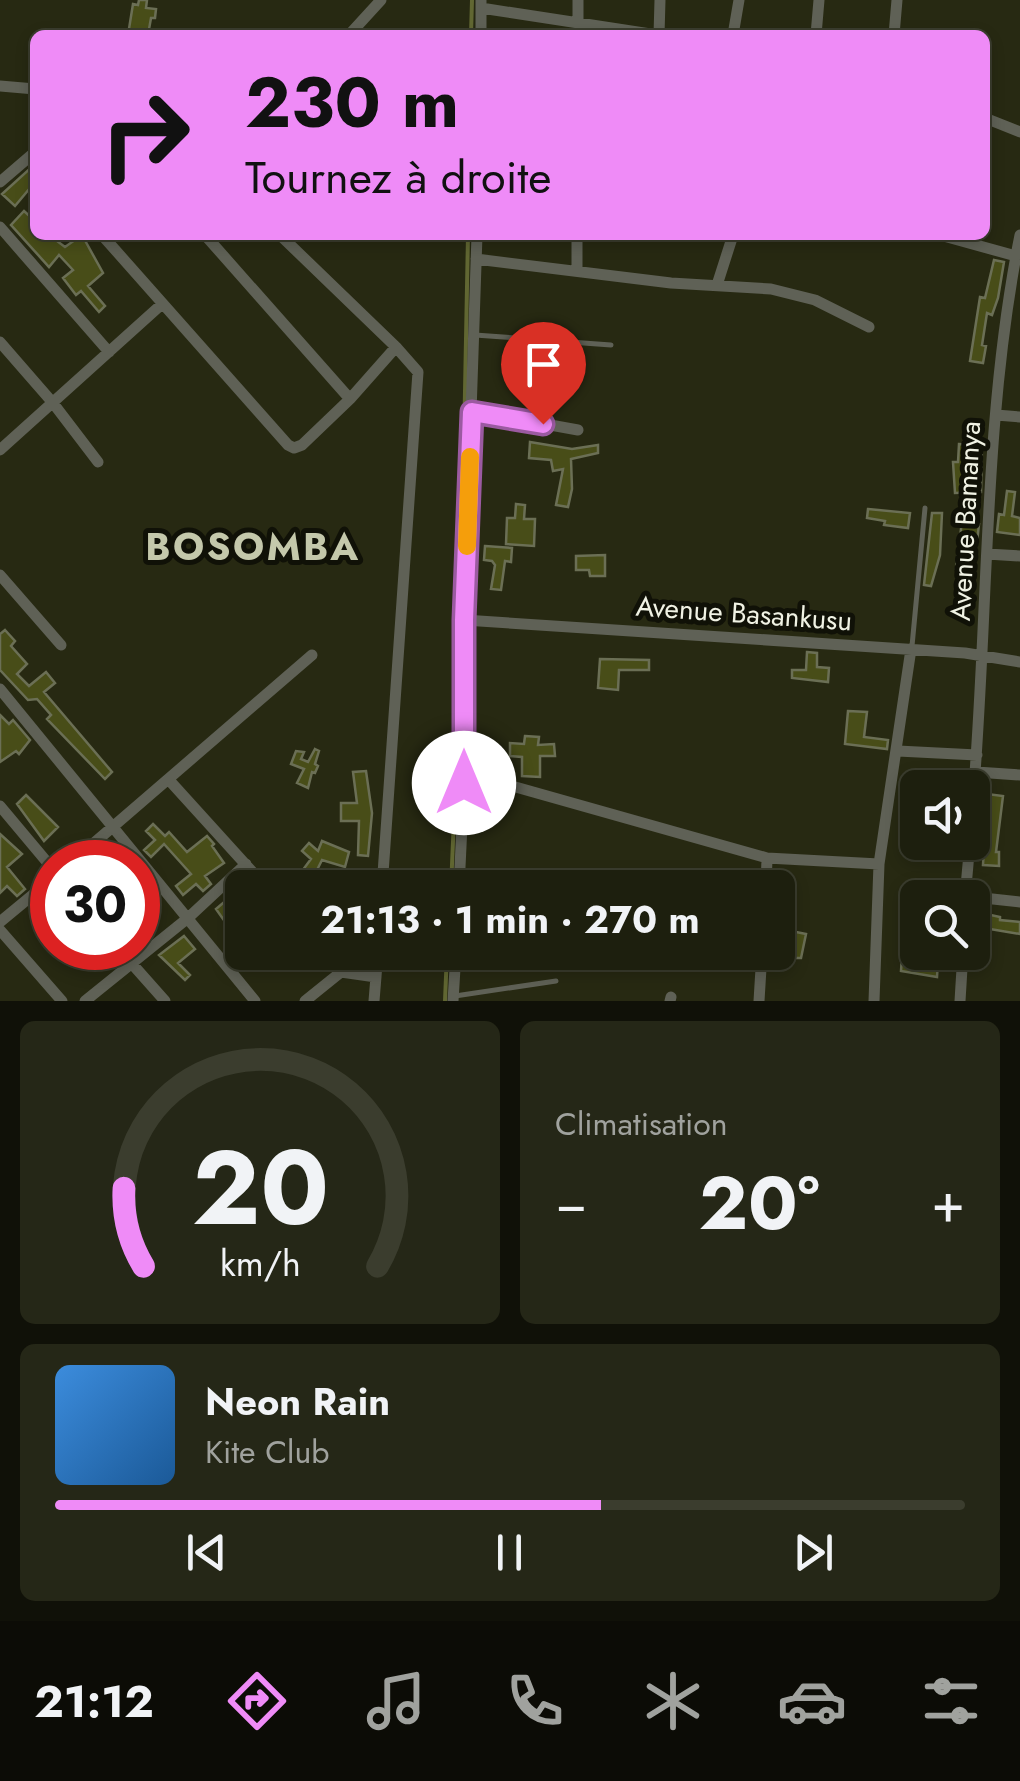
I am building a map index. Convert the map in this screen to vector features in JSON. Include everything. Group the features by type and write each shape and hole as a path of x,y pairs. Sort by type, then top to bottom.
{"street":[{"path":"353,30 380,0"},
{"path":"480,30 481,4 578,28 578,0"},
{"path":"658,30 660,0"},
{"path":"735,30 739,0"},
{"path":"816,30 818,0"},
{"path":"894,30 897,0"},
{"path":"0,86 30,88"},
{"path":"990,120 1020,132"},
{"path":"0,182 30,157"},
{"path":"0,227 109,352"},
{"name":"Avenue Bamanya","path":"976,770 996,415 1006,316 1020,235"},
{"path":"106,240 294,448 302,445 350,398 396,347"},
{"path":"209,240 350,398"},
{"path":"285,240 418,372 383,870"},
{"path":"460,870 477,240"},
{"path":"577,240 577,270"},
{"path":"717,286 731,240"},
{"path":"958,240 1016,256"},
{"path":"476,259 771,289 814,300 869,326"},
{"path":"0,450 162,304"},
{"path":"1006,316 1020,316"},
{"path":"0,342 54,403 98,462"},
{"path":"472,412 578,430"},
{"path":"996,415 1020,417"},
{"path":"987,554 1020,556"},
{"path":"0,575 61,645"},
{"name":"Avenue Basankusu","path":"464,620 966,652 1020,662"},
{"path":"874,1001 879,864 912,649"},
{"path":"98,840 312,655"},
{"path":"0,688 254,1001"},
{"path":"898,751 976,755"},
{"path":"990,773 1020,775"},
{"path":"168,780 251,870"},
{"path":"464,783 505,784 767,858 879,864"},
{"path":"0,806 30,842"},
{"path":"767,858 767,870"},
{"path":"160,942 246,864"},
{"path":"0,922 30,897"},
{"path":"990,899 1020,902"},
{"path":"0,930 57,999"},
{"path":"86,1001 126,970"},
{"path":"137,970 165,1001"},
{"path":"374,1001 377,970"},
{"path":"454,999 455,970"},
{"path":"759,1001 761,970"},
{"path":"960,1001 961,970"},
{"path":"305,1001 341,972 376,977"}],"lane":[{"path":"476,335 611,344"},
{"path":"912,649 925,508"},
{"path":"454,999 556,981"}],"building":[{"path":"139,0 147,0 146,8 156,9 149,30 129,30 133,4 138,5"},
{"path":"30,169 30,188 15,206 2,194"},
{"path":"24,211 30,216 30,240 56,240 65,247 75,240 85,240 103,273 88,286 105,306 99,312 81,291 76,295 63,278 73,270 59,255 49,267 11,225"},
{"path":"994,260 1004,262 998,298 992,315 987,313 983,363 970,361 980,297 985,298"},
{"path":"530,442 572,449 598,445 598,453 571,459 568,507 556,505 563,469 553,471 551,460 529,458"},
{"path":"959,444 982,446 981,492 955,493 953,462 958,462"},
{"path":"1007,491 1015,492 1012,516 1020,518 1020,535 997,532"},
{"path":"516,504 525,505 524,519 535,519 534,546 506,544 507,518 515,518"},
{"path":"868,509 910,513 908,528 867,518"},
{"path":"932,513 942,513 940,555 931,586 924,585"},
{"path":"962,521 979,524 977,543 972,542 971,571 956,569"},
{"path":"485,546 512,548 511,562 505,561 501,590 491,589 495,565 484,560"},
{"path":"605,555 605,576 590,576 589,570 576,570 576,556"},
{"path":"5,630 15,641 11,646 27,664 17,674 29,686 46,672 55,683 44,692 112,772 105,779 47,719 51,715 37,699 28,700 0,670 0,634"},
{"path":"807,652 817,653 817,667 829,668 828,682 792,678 792,670 806,670"},
{"path":"600,659 649,660 649,670 619,670 618,690 598,688"},
{"path":"848,711 867,712 864,737 888,740 887,749 845,744"},
{"path":"0,715 9,724 13,720 30,740 19,754 16,751 0,762"},
{"path":"525,736 539,737 538,745 554,744 555,756 540,756 540,777 522,776 522,757 510,756 510,743 524,744"},
{"path":"315,749 319,751 315,764 318,766 308,788 297,783 304,769 291,764 296,751 304,752 301,759 308,762"},
{"path":"366,771 372,813 368,856 358,855 359,821 341,821 341,803 357,803 353,772"},
{"path":"990,794 1003,796 996,852 999,866 983,865 983,860 990,860"},
{"path":"26,795 58,827 43,840 17,804"},
{"path":"153,824 165,836 169,832 187,852 207,836 224,863 205,876 211,884 203,891 196,884 183,895 176,886 191,874 164,844 160,848 160,840 146,831"},
{"path":"0,834 22,854 7,867 25,889 17,896 7,886 0,893"},
{"path":"322,841 349,852 345,867 322,860 317,870 303,870 311,859 302,851 309,843 318,851"},
{"path":"225,901 225,917 223,919 216,909"},
{"path":"990,915 1020,922 1020,934 990,929"},
{"path":"795,932 806,934 801,958 795,958"},
{"path":"184,936 195,949 178,963 190,975 185,980 160,954"},
{"path":"937,970 937,977 901,971"}],"waterway":[{"path":"471,30 472,0"},
{"path":"463,495 468,240"},
{"path":"452,870 458,725"},
{"path":"445,1001 446,970"}],"slow traffic":[{"path":"467,546 470,457"}],"district":[{"name":"BOSOMBA","path":"253,547"}],"route":[{"path":"464,783 464,620 472,412 543,424"}]}
